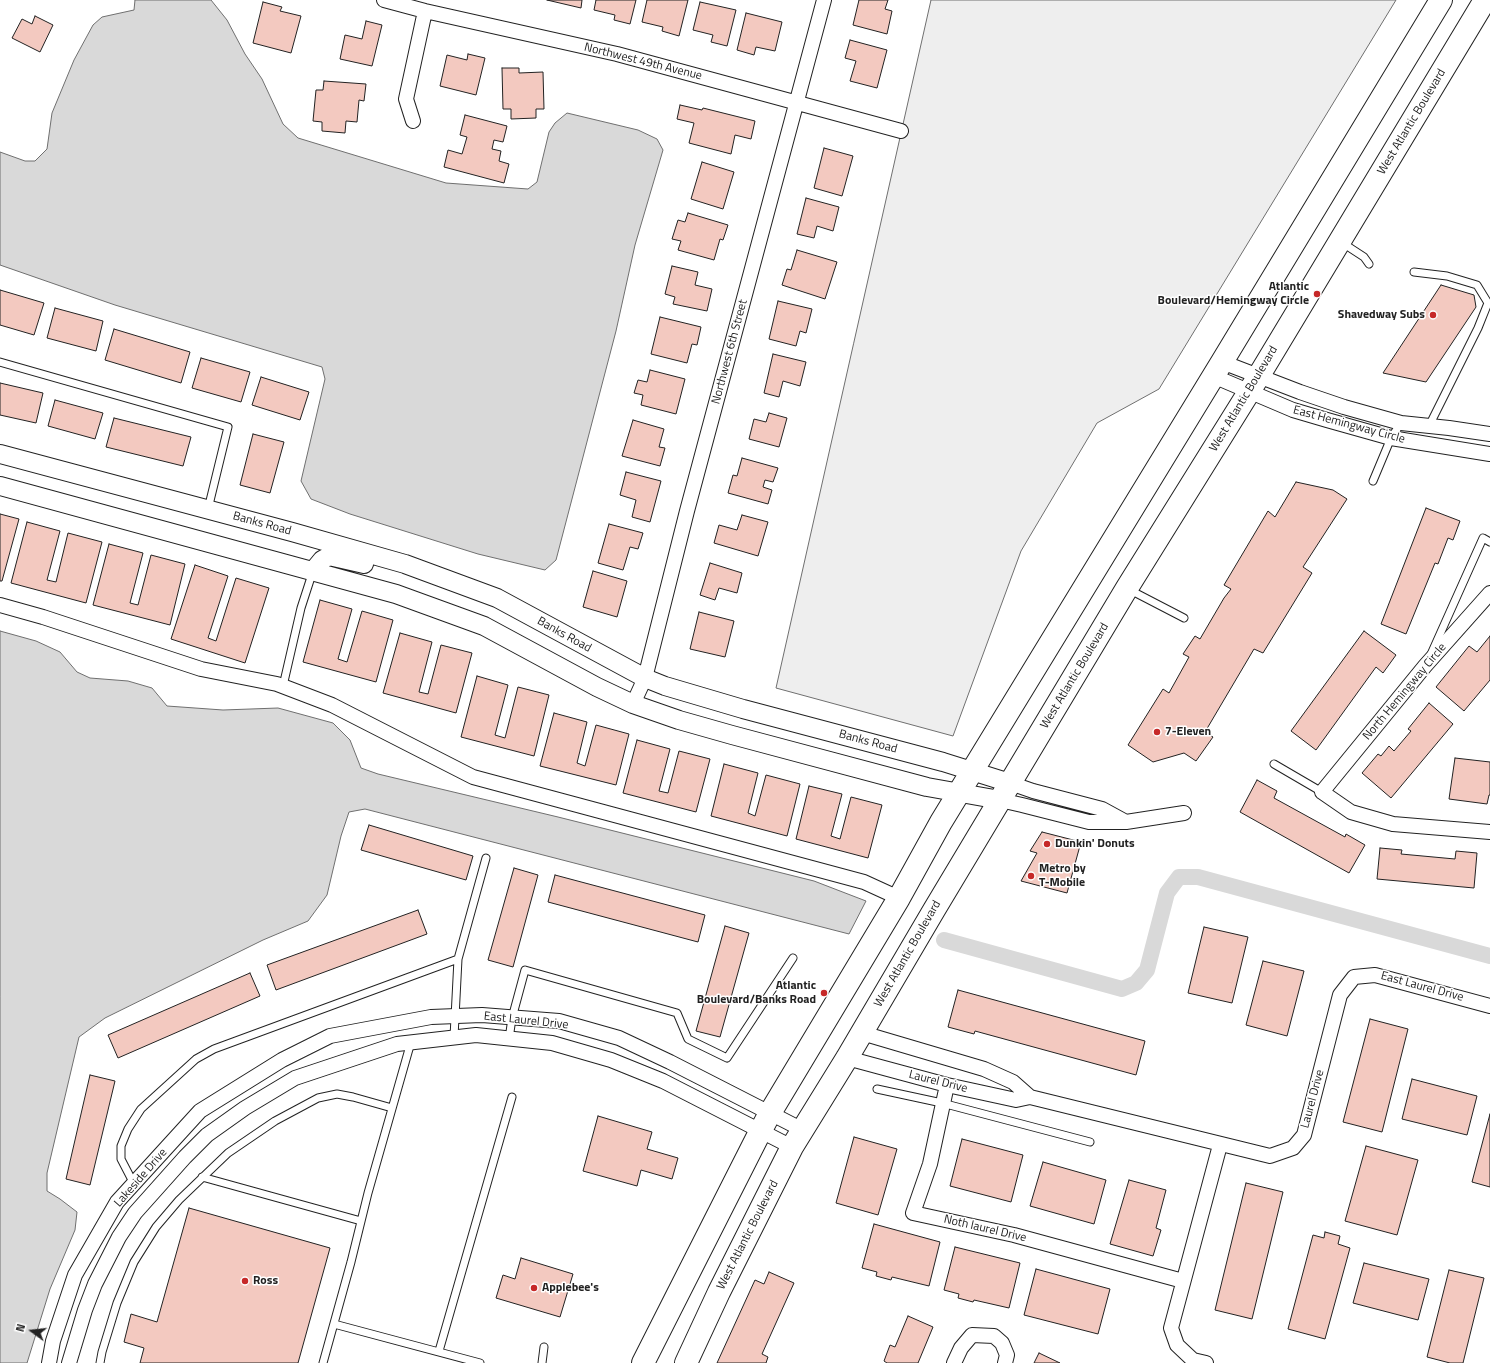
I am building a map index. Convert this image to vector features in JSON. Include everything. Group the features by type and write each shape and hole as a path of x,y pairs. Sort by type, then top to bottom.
{"main road":[{"path":"643,1363 766,1122 972,771 1218,369 1441,0"},
{"name":"West Atlantic Boulevard","path":"686,1363 722,1286 797,1138 862,1033 1127,588 1254,384 1340,241 1479,2"}],"street":[{"name":"Northwest 49th Avenue","path":"384,0 425,11 617,54 901,131"},
{"name":"Northwest 6th Street","path":"633,704 645,678 687,511 824,0"},
{"path":"413,121 406,99 425,11"},
{"name":"East Hemingway Circle","path":"1218,369 1254,384 1401,423 1490,434"},
{"name":"East Hemingway Circle","path":"1254,384 1293,410 1391,438 1490,454"},
{"name":"Banks Road","path":"0,454 405,564 497,598 645,678 692,695 972,771 1022,804 1089,822 1126,822 1184,813"},
{"name":"Banks Road","path":"0,486 396,594 484,626 570,674 633,704 679,720 927,787 959,793 1033,791 1102,809 1126,822"},
{"path":"313,571 322,560 329,556 403,575 429,584 477,590"},
{"name":"North Hemingway Circle","path":"1322,792 1426,666 1490,593"},
{"path":"0,606 43,617 201,669 283,686 332,705 473,777 864,882 898,898"},
{"path":"1322,792 1351,812 1392,824 1490,832"},
{"name":"East Laurel Drive","path":"1354,978 1375,975 1490,1006"},
{"name":"Laurel Drive","path":"847,1058 947,1085 1016,1100 1030,1097 1165,1129 1220,1145 1270,1156 1293,1148 1304,1135 1340,995 1354,978"},
{"name":"East Laurel Drive","path":"282,1060 330,1036 431,1017 482,1015 559,1022 619,1038 670,1062 766,1122 797,1138"},
{"name":"Laurel Drive","path":"862,1033 984,1069 1012,1082 1030,1097"},
{"name":"East Laurel Drive","path":"295,1078 397,1044 411,1042 476,1035 552,1043 611,1060 766,1122 797,1138"},
{"name":"Lakeside Drive","path":"49,1363 53,1341 75,1275 117,1202 200,1111 282,1060"},
{"name":"Lakeside Drive","path":"69,1363 85,1310 95,1284 119,1237 135,1213 185,1157 208,1135 246,1108 295,1078"},
{"name":"Noth laurel Drive","path":"947,1085 930,1164 913,1213 1014,1236 1183,1281"},
{"path":"1206,1363 1193,1360 1178,1345 1171,1328 1220,1145"},
{"path":"954,1363 961,1348 972,1335 994,1336 1002,1343 1007,1355 1005,1363"}],"lane":[{"path":"1340,241 1364,257 1369,264"},
{"path":"1414,272 1447,276 1477,285 1488,303 1478,328 1429,426"},
{"path":"0,362 228,427 208,510"},
{"path":"1373,481 1391,438 1401,423"},
{"path":"1426,666 1483,538 1490,542"},
{"path":"283,686 302,608 313,571"},
{"path":"1127,588 1184,618"},
{"path":"1274,764 1322,792"},
{"path":"454,1037 458,959 486,858"},
{"path":"509,1039 512,1018 525,970 677,1013 688,1039 727,1058 793,958"},
{"path":"134,1184 121,1159 121,1146 128,1129 140,1109 196,1059 214,1049 458,959"},
{"path":"323,1363 411,1042"},
{"path":"876,1089 942,1103 1090,1142"},
{"path":"100,1363 117,1303 134,1262 156,1226 179,1200 228,1153 275,1121 318,1098 337,1094 392,1108"},
{"path":"439,1351 512,1097"},
{"path":"202,1177 361,1221"},
{"path":"334,1324 480,1363"},
{"path":"542,1363 544,1347"}],"shaded area":[{"path":"135,0 211,0 227,20 245,54 262,79 283,124 298,138 446,183 528,189 537,182 549,132 555,123 567,113 638,130 657,139 663,150 635,245 616,331 556,560 545,570 478,554 350,514 311,499 301,481 325,379 322,367 115,305 0,265 0,152 25,161 35,161 47,149 52,113 74,60 93,25 102,17 134,10"},
{"path":"931,0 1396,0 1159,389 1097,423 1021,551 953,736 776,688"},
{"path":"0,631 36,641 60,652 77,672 90,678 128,681 152,688 167,706 223,710 278,708 333,723 350,740 361,768 378,774 814,881 866,901 849,934 365,809 349,812 341,836 327,895 308,921 263,940 105,1018 79,1037 47,1173 47,1191 77,1212 75,1230 50,1289 27,1363 0,1363"}],"building":[{"path":"547,0 582,0 581,8"},
{"path":"596,0 636,0 630,24 614,20 615,15 594,10"},
{"path":"647,0 688,0 679,36 662,31 663,27 642,22"},
{"path":"859,0 888,0 885,9 892,11 887,34 853,25"},
{"path":"263,2 282,7 280,11 301,16 291,53 253,43"},
{"path":"700,2 736,10 727,46 711,42 713,35 693,30"},
{"path":"746,13 782,22 775,51 756,47 754,55 737,50"},
{"path":"35,16 53,25 40,52 12,38 22,19 32,24"},
{"path":"366,21 382,25 372,66 340,59 345,35 362,39"},
{"path":"850,40 887,50 877,88 850,81 856,61 845,58"},
{"path":"468,54 485,58 476,95 440,86 447,55 467,60"},
{"path":"502,68 519,68 519,73 543,72 544,109 536,109 536,118 511,119 511,109 503,109"},
{"path":"324,81 366,84 364,101 359,100 357,122 346,121 345,133 322,131 322,122 313,121 316,90 323,90"},
{"path":"680,105 702,110 703,108 755,121 751,139 735,135 731,154 689,143 694,123 677,119"},
{"path":"465,115 507,126 503,142 494,140 492,149 501,151 499,161 509,164 504,183 444,167 448,150 462,154 467,137 460,135"},
{"path":"824,148 853,156 842,196 814,188"},
{"path":"702,162 734,172 723,209 691,199"},
{"path":"806,198 839,207 833,231 817,226 814,238 797,234"},
{"path":"688,213 728,225 723,240 720,239 714,260 678,250 681,241 672,239 678,220 685,222"},
{"path":"797,250 837,262 825,299 782,285 787,269 791,270"},
{"path":"672,266 698,272 695,285 712,289 707,311 673,304 675,297 665,294"},
{"path":"1441,285 1474,295 1476,307 1426,382 1383,373"},
{"path":"0,290 44,303 34,335 0,325"},
{"path":"778,301 812,309 806,333 800,331 796,346 769,339"},
{"path":"55,308 103,321 96,351 47,338"},
{"path":"660,317 701,327 697,345 692,344 687,363 651,354"},
{"path":"114,329 190,352 181,383 105,360"},
{"path":"773,354 806,362 800,386 783,381 779,397 764,393"},
{"path":"201,358 250,372 241,402 192,388"},
{"path":"650,370 685,379 676,414 641,405 643,395 634,393 638,380 647,382"},
{"path":"261,377 309,392 300,420 252,405"},
{"path":"0,383 43,393 36,423 0,415"},
{"path":"55,400 103,413 95,439 48,426"},
{"path":"769,413 787,418 779,447 749,439 754,419 766,422"},
{"path":"114,418 191,437 183,466 106,447"},
{"path":"633,420 664,429 659,447 665,448 660,466 622,456"},
{"path":"253,434 284,442 270,493 240,485"},
{"path":"742,458 778,468 773,482 765,480 763,487 772,490 768,504 728,493 733,475 737,476"},
{"path":"626,472 661,481 650,522 632,517 636,500 620,495"},
{"path":"1296,482 1333,490 1347,499 1303,567 1312,573 1263,653 1254,649 1205,732 1213,737 1196,761 1184,753 1153,762 1128,745 1163,689 1169,693 1189,657 1183,654 1195,636 1200,639 1224,598 1231,589 1224,585 1268,511 1275,517"},
{"path":"1426,508 1460,521 1453,540 1448,538 1438,564 1435,563 1406,634 1381,624"},
{"path":"0,514 19,519 2,581 0,581"},
{"path":"742,515 768,522 758,556 714,543 719,525 737,530"},
{"path":"27,522 60,531 47,580 56,582 68,533 102,542 86,603 11,583"},
{"path":"609,524 643,533 638,549 630,547 623,570 598,563"},
{"path":"109,544 143,553 130,603 138,605 151,555 185,564 170,625 93,605"},
{"path":"710,563 742,573 737,593 719,588 715,600 700,595"},
{"path":"195,565 228,576 208,638 216,641 236,578 269,588 245,663 171,639"},
{"path":"593,571 627,581 617,617 583,607"},
{"path":"320,600 352,609 338,659 347,662 362,611 393,620 376,682 303,662"},
{"path":"699,612 734,621 725,657 690,649"},
{"path":"1364,631 1396,655 1383,673 1376,667 1316,750 1291,731"},
{"path":"400,633 432,642 419,692 428,694 441,645 472,653 456,713 383,693"},
{"path":"1490,636 1490,680 1464,711 1436,687 1469,646 1477,652"},
{"path":"477,676 508,685 495,735 505,738 518,687 549,695 534,756 461,737"},
{"path":"1429,703 1453,724 1391,798 1362,773 1378,754 1381,756 1389,746 1394,751 1411,731 1408,729"},
{"path":"554,713 587,722 577,763 585,766 596,725 629,734 616,785 540,766"},
{"path":"637,740 670,749 659,791 668,793 679,751 710,759 696,812 623,793"},
{"path":"1455,758 1490,762 1490,795 1487,804 1449,799"},
{"path":"724,764 758,773 748,813 755,816 766,775 800,784 787,836 711,816"},
{"path":"1257,780 1277,791 1274,798 1345,837 1346,834 1365,845 1349,873 1240,812"},
{"path":"809,786 842,794 831,836 840,839 851,797 882,805 868,858 796,839"},
{"path":"369,825 473,856 466,880 361,850"},
{"path":"1042,832 1081,842 1067,893 1021,881 1037,853 1030,851"},
{"path":"1380,848 1402,850 1401,854 1455,859 1456,851 1477,853 1474,888 1377,879"},
{"path":"514,868 538,875 513,967 488,960"},
{"path":"555,875 705,915 698,942 548,902"},
{"path":"418,910 427,934 276,990 267,965"},
{"path":"725,926 749,933 720,1037 696,1031"},
{"path":"1204,927 1248,937 1232,1003 1188,993"},
{"path":"1263,961 1304,971 1287,1036 1246,1025"},
{"path":"250,973 260,996 118,1058 108,1035"},
{"path":"958,990 1145,1041 1136,1075 975,1031 974,1034 948,1027"},
{"path":"1370,1019 1408,1029 1382,1132 1343,1122"},
{"path":"90,1075 115,1081 90,1185 66,1179"},
{"path":"1412,1079 1477,1096 1467,1135 1402,1119"},
{"path":"1490,1114 1490,1187 1472,1182"},
{"path":"598,1116 652,1132 647,1149 678,1158 672,1179 641,1170 637,1186 583,1171"},
{"path":"854,1137 897,1149 878,1215 836,1203"},
{"path":"962,1139 1023,1155 1011,1202 950,1186"},
{"path":"1366,1146 1418,1160 1397,1235 1345,1221"},
{"path":"1043,1162 1106,1180 1094,1224 1030,1206"},
{"path":"1129,1180 1166,1190 1156,1228 1161,1230 1153,1256 1110,1244"},
{"path":"1246,1183 1283,1192 1252,1319 1215,1310"},
{"name":"Ross","path":"189,1208 330,1248 298,1363 140,1363 144,1348 124,1342 131,1314 157,1322"},
{"path":"874,1224 940,1242 929,1286 892,1277 891,1280 876,1276 877,1272 862,1268"},
{"path":"1325,1232 1340,1236 1338,1244 1350,1248 1325,1339 1288,1329 1313,1235 1324,1238"},
{"path":"955,1247 1020,1263 1009,1308 958,1298 959,1294 944,1290"},
{"name":"Applebee's","path":"521,1258 573,1274 560,1317 496,1298 503,1275 515,1279"},
{"path":"1364,1263 1429,1279 1418,1320 1353,1303"},
{"path":"1036,1269 1110,1289 1098,1334 1024,1315"},
{"path":"1449,1270 1484,1278 1463,1363 1450,1363 1427,1357"},
{"path":"769,1272 794,1283 762,1354 768,1357 766,1363 717,1363 755,1280 764,1284"},
{"path":"908,1316 933,1327 918,1363 887,1363 884,1361 890,1345 895,1347"},
{"path":"1039,1353 1060,1363 1034,1363"}],"waterway":[{"path":"944,940 1122,989 1136,983 1147,970 1167,893 1179,877 1198,877 1490,956"}],"place":[{"name":"Atlantic Boulevard/Hemingway Circle","path":"1317,294"},
{"name":"Shavedway Subs","path":"1433,315"},
{"name":"7-Eleven","path":"1157,732"},
{"name":"Dunkin' Donuts","path":"1047,844"},
{"name":"Metro by T-Mobile","path":"1031,876"},
{"name":"Atlantic Boulevard/Banks Road","path":"824,993"},
{"name":"Ross","path":"245,1281"},
{"name":"Applebee's","path":"534,1288"}]}
